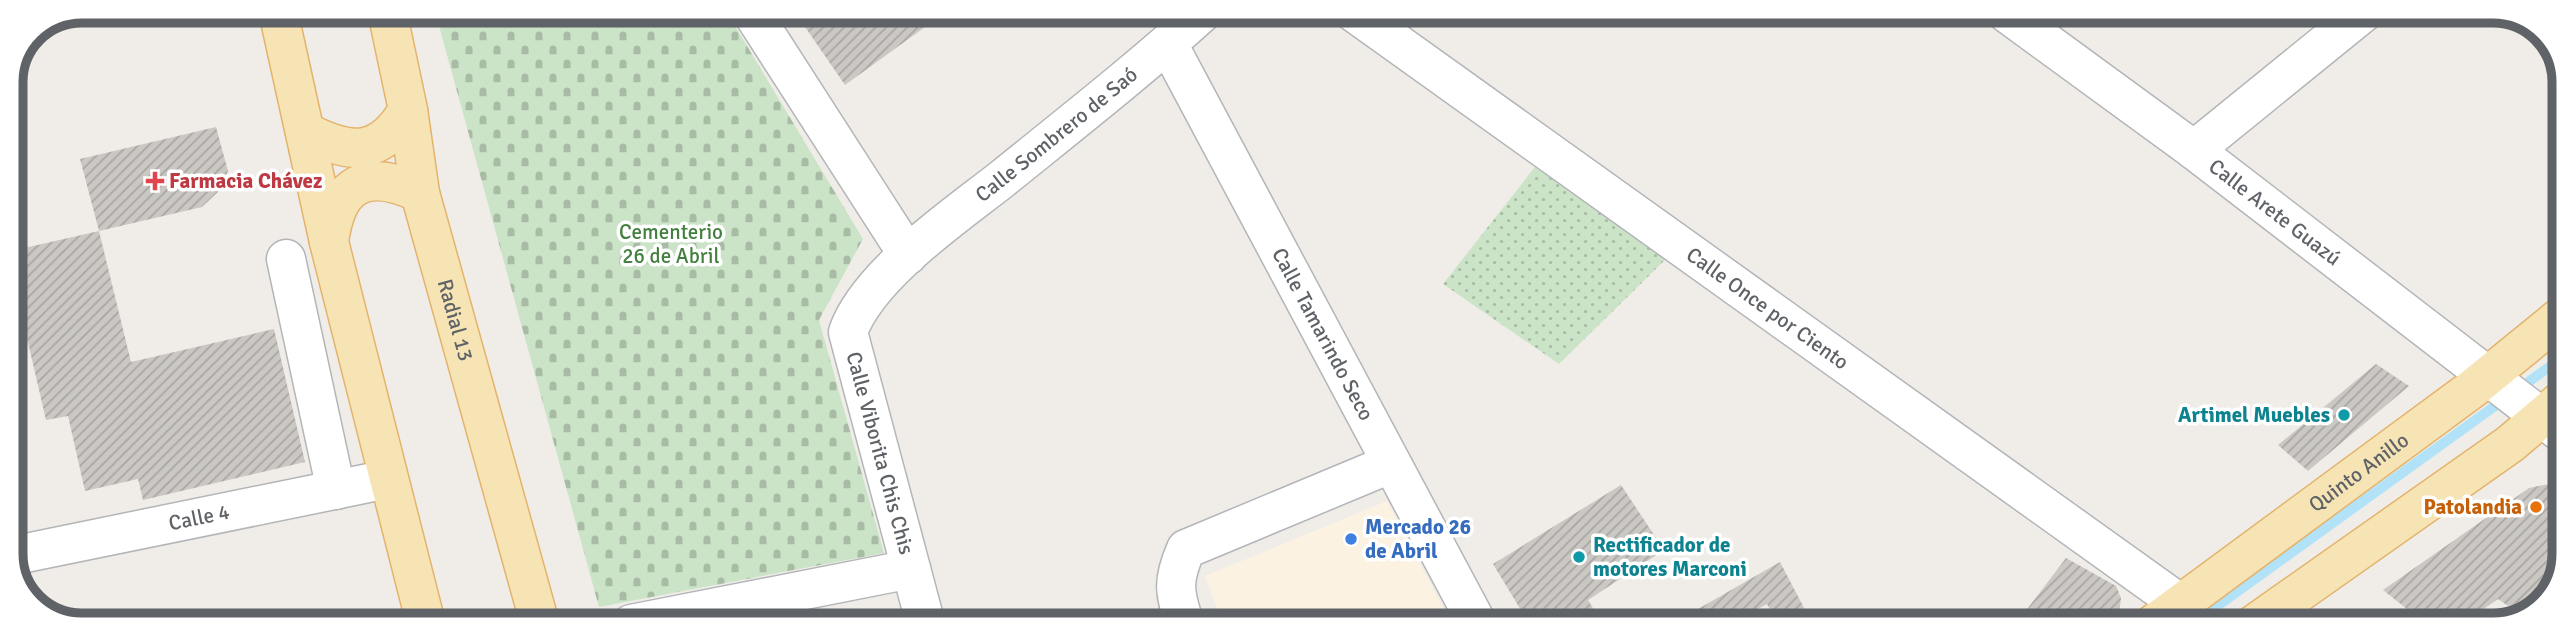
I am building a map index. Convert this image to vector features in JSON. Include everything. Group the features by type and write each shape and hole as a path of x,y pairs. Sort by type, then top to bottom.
{"main road":[{"path":"281,23 329,242 423,613"},
{"name":"Radial 13","path":"390,23 408,110 420,193 537,613"},
{"path":"306,132 331,145 353,148 376,144 395,133 408,110"},
{"path":"329,242 333,214 349,192 364,181 392,180 420,193"},
{"name":"Quinto Anillo","path":"2268,613 2530,403 2552,345"},
{"name":"Quinto Anillo","path":"2170,613 2530,403"}],"street":[{"path":"759,23 908,255"},
{"name":"Calle Sombrero de Saó","path":"908,255 1191,23"},
{"name":"Calle Once por Ciento","path":"1368,23 2164,613"},
{"name":"Calle Arete Guazú","path":"2020,23 2530,403"},
{"path":"2194,150 2350,23"},
{"name":"Calle Tamarindo Seco","path":"1168,44 1471,613"},
{"name":"Calle Viborita Chis Chis","path":"908,255 858,308 848,332 923,613"},
{"path":"286,259 335,490"},
{"path":"1181,613 1175,595 1176,573 1186,549 1390,464"},
{"name":"Calle 4","path":"23,553 388,479"},
{"path":"687,613 911,569"}],"shaded area":[{"name":"Mercado 26 de Abril","path":"1387,501 1446,613 1219,613 1205,576"}],"green space":[{"name":"Cementerio 26 de Abril","path":"440,23 733,23 863,239 819,320 884,553 599,607"},
{"path":"1535,167 1667,258 1559,364 1443,284"}],"building":[{"path":"802,23 930,23 845,85"},
{"name":"Farmacia Chávez","path":"216,127 228,171 220,190 202,207 99,231 80,159"},
{"path":"99,231 131,362 274,329 305,462 143,500 138,479 85,491 68,416 46,420 23,321 23,248"},
{"name":"Artimel Muebles","path":"2376,364 2409,386 2308,471 2278,445"},
{"path":"2552,483 2551,566 2544,584 2532,599 2513,610 2498,599 2478,613 2412,613 2383,590 2529,488"},
{"name":"Rectificador de motores Marconi","path":"1621,485 1664,550 1588,600 1596,613 1523,613 1493,564"},
{"path":"2066,558 2116,586 2121,598 2119,613 2024,613"},
{"path":"1780,562 1807,613 1772,613 1767,604 1750,613 1691,613"}],"waterway":[{"path":"2208,613 2552,365"}],"place":[{"name":"Farmacia Chávez","path":"155,181"},
{"name":"Artimel Muebles","path":"2344,415"},
{"name":"Patolandia","path":"2536,507"},
{"name":"Mercado 26 de Abril","path":"1351,539"},
{"name":"Rectificador de motores Marconi","path":"1579,557"}]}
